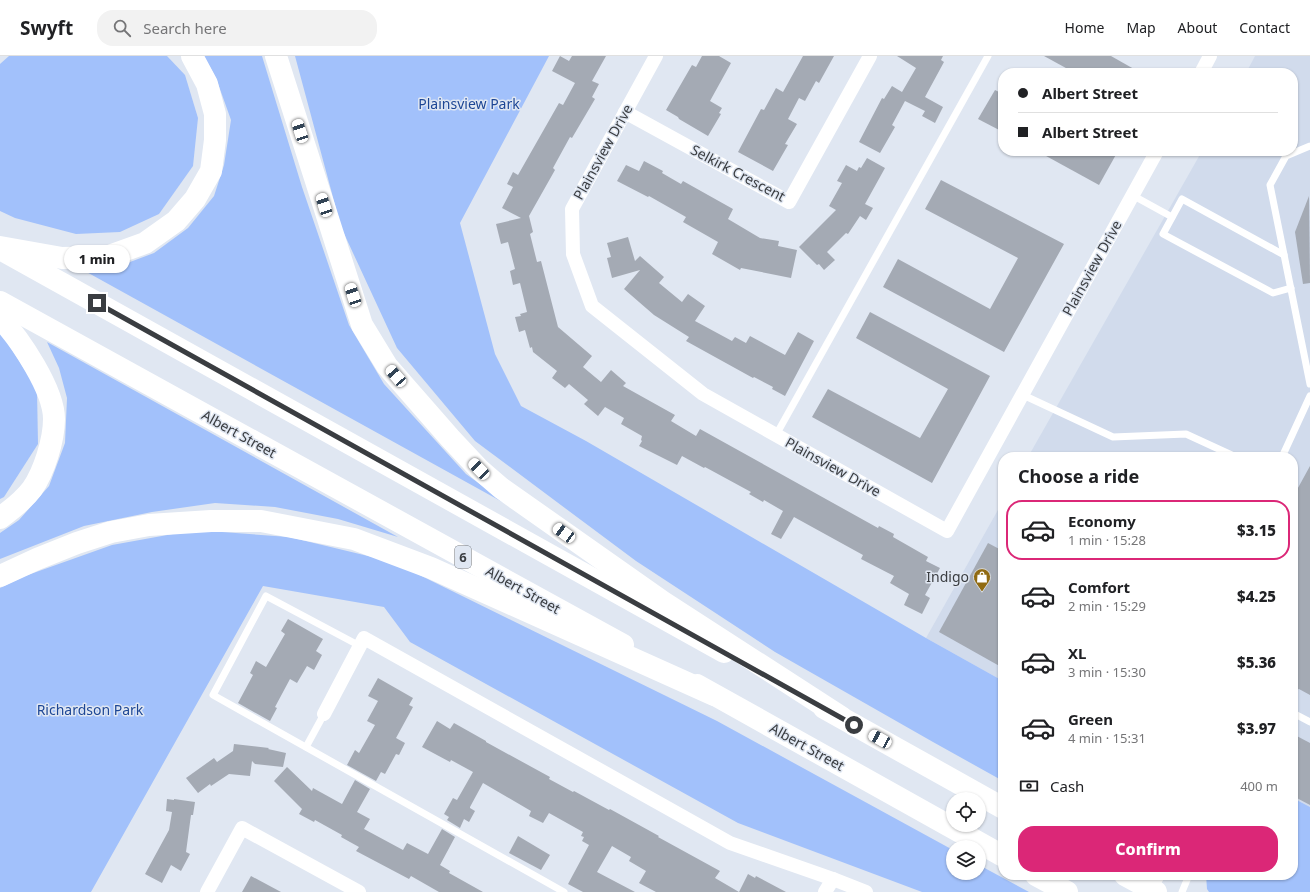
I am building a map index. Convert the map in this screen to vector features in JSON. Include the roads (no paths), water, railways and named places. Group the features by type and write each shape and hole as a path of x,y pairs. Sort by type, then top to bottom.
{"main road":[{"path":"0,248 62,258 106,257 145,243 176,222 195,199 211,171 215,140 215,114 207,84 192,56"},
{"path":"276,56 362,325 387,366 450,438 479,469 501,488 663,602 841,717"},
{"path":"0,248 998,805"},
{"name":"Albert Street","path":"0,302 998,853"},
{"path":"0,318 26,350 41,378 51,402 54,419 51,443 42,470 32,489 16,506 0,518"},
{"path":"0,576 77,543 111,532 149,525 210,521 261,521 354,539 431,568 714,695"},
{"path":"1045,880 1067,892"},
{"path":"1138,880 1156,887"}],"street":[{"name":"Plainsview Drive","path":"656,56 572,209 573,254 592,306 703,394 947,531 1154,156"},
{"name":"Selkirk Crescent","path":"625,112 789,202 870,56"},
{"path":"1204,68 1210,56"},
{"path":"324,714 362,642 730,843 866,892"},
{"path":"207,892 242,828 359,892"},
{"path":"825,892 832,879"}],"lane":[{"path":"776,435 988,56"},
{"path":"1298,151 1310,146"},
{"path":"1286,156 1270,185 1310,384"},
{"path":"1132,196 1172,217"},
{"path":"1284,255 1182,200 1163,234 1273,293 1291,288"},
{"path":"1023,395 1113,437 1186,434 1225,452"},
{"path":"1284,452 1310,396"},
{"path":"362,642 266,596 212,695 564,892"},
{"path":"306,747 324,714"},
{"path":"1298,716 1310,722"},
{"path":"1182,892 1188,880"}],"place":[{"name":"Indigo","path":"982,592"}],"park label":[{"name":"Plainsview Park","path":"469,104"},
{"name":"Richardson Park","path":"90,710"}]}
